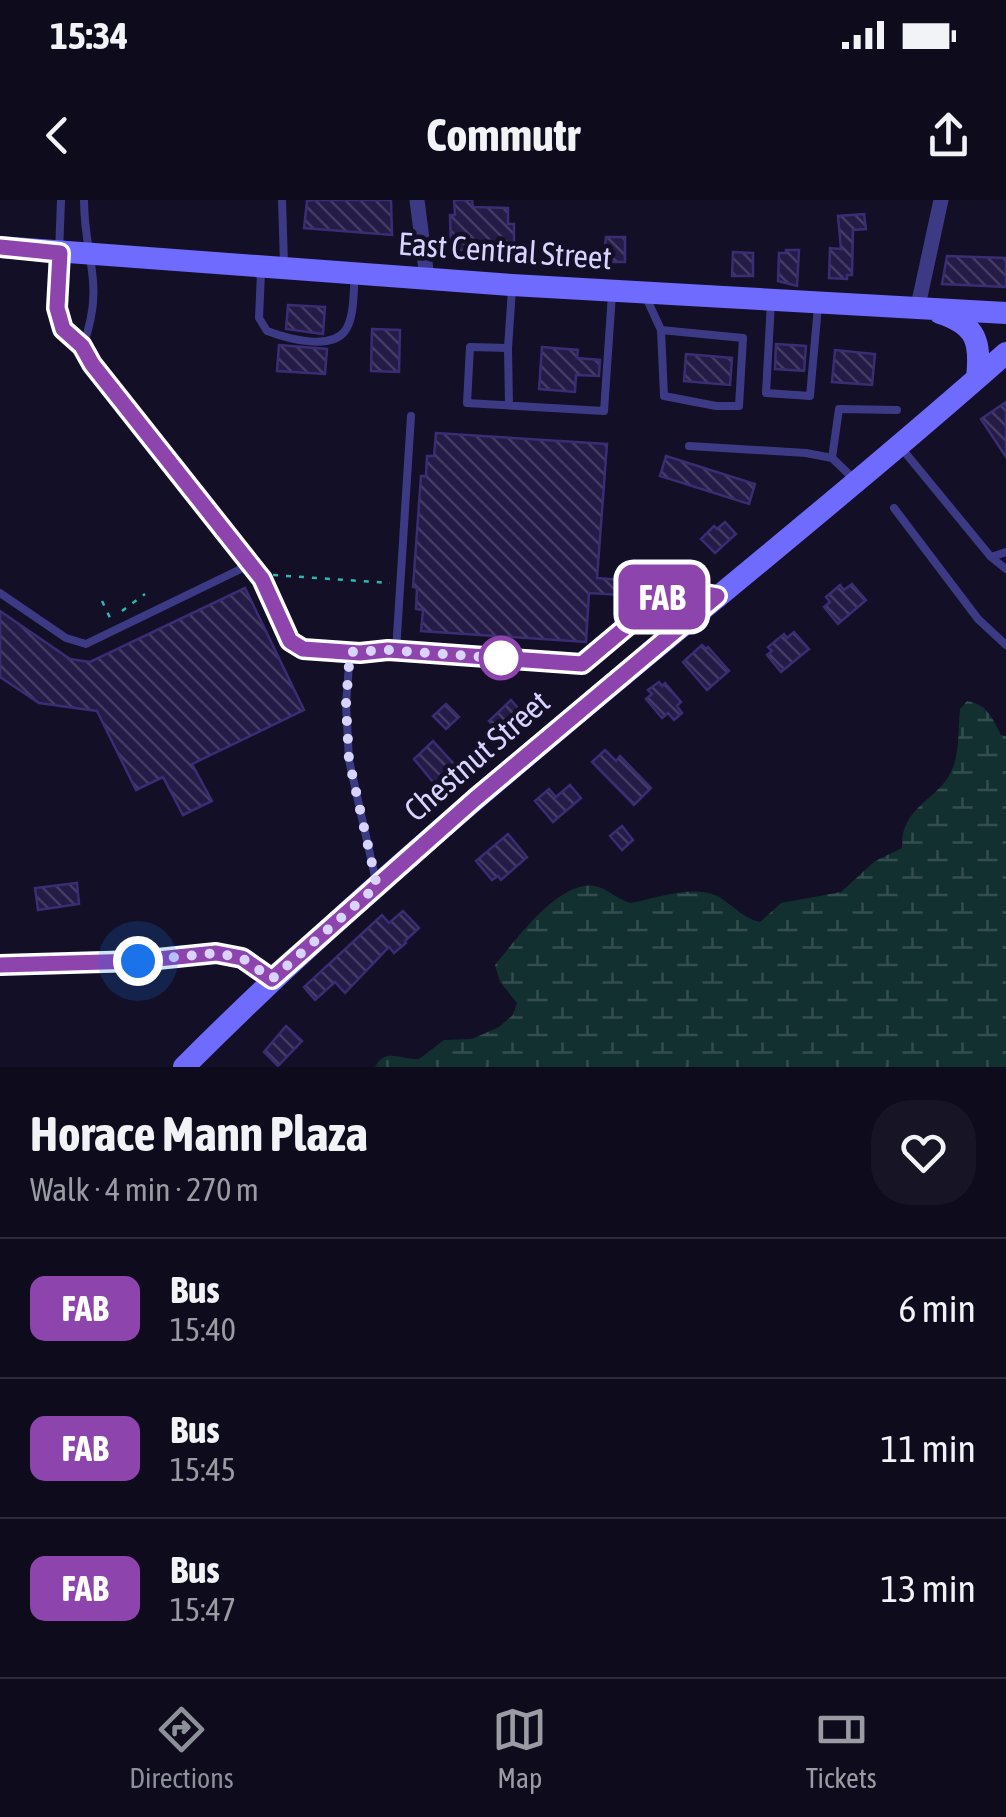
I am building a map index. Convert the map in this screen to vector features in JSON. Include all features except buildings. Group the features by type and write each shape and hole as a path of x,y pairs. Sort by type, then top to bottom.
{"main road":[{"name":"East Central Street","path":"0,247 612,291 1006,313"},
{"path":"918,306 960,320 974,334 978,378"},
{"name":"Chestnut Street","path":"184,1067 272,979 377,886 1006,353"}],"street":[{"path":"416,200 427,278"},
{"path":"918,306 942,200"},
{"path":"0,965 138,961 216,953 242,958 272,979"}],"lane":[{"path":"61,200 57,308 63,329 82,346 92,364 251,564 262,579 290,641 303,649 582,664 669,591 717,596"},
{"path":"82,346 92,319 95,279 84,222 84,200"},
{"path":"282,200 273,268 260,318 267,331 288,338 332,340 345,332 355,274"},
{"path":"508,405 512,284"},
{"path":"508,348 470,347 467,402 604,411 612,291"},
{"path":"644,293 661,330 664,396 738,406 743,338 661,330"},
{"path":"772,299 766,393 810,396 819,301"},
{"path":"832,458 839,408 897,410"},
{"path":"396,651 411,416"},
{"path":"898,444 991,557 1006,568"},
{"path":"690,446 832,458 855,480"},
{"path":"894,508 978,619 1006,645"},
{"path":"991,557 1006,552"},
{"path":"0,593 75,643 86,644 251,564"},
{"path":"350,652 346,704 349,760 377,886"}],"path":[{"path":"262,579 275,574 390,582 398,586"},
{"path":"111,620 145,594"},
{"path":"102,601 116,630"}],"green space":[{"path":"967,701 984,709 1001,735 1006,736 1006,1067 375,1067 389,1056 419,1059 444,1040 472,1039 499,1027 513,1015 517,1003 500,982 495,965 539,914 567,892 594,886 631,903 675,893 709,893 760,922 781,903 841,892 875,861 902,848 903,834 913,813 951,772 960,709"}],"bus line":[{"name":"FAB","path":"0,247 60,253 57,308 63,329 82,346 92,364 238,546 266,584 290,641 303,649 360,653 388,650 582,664 669,591 717,596 475,799 272,979 242,958 216,953 138,961 0,965"}],"route":[{"path":"138,961 216,953 242,958 272,979 377,886 349,760 346,704 350,652 388,650 511,659 501,658"}]}
